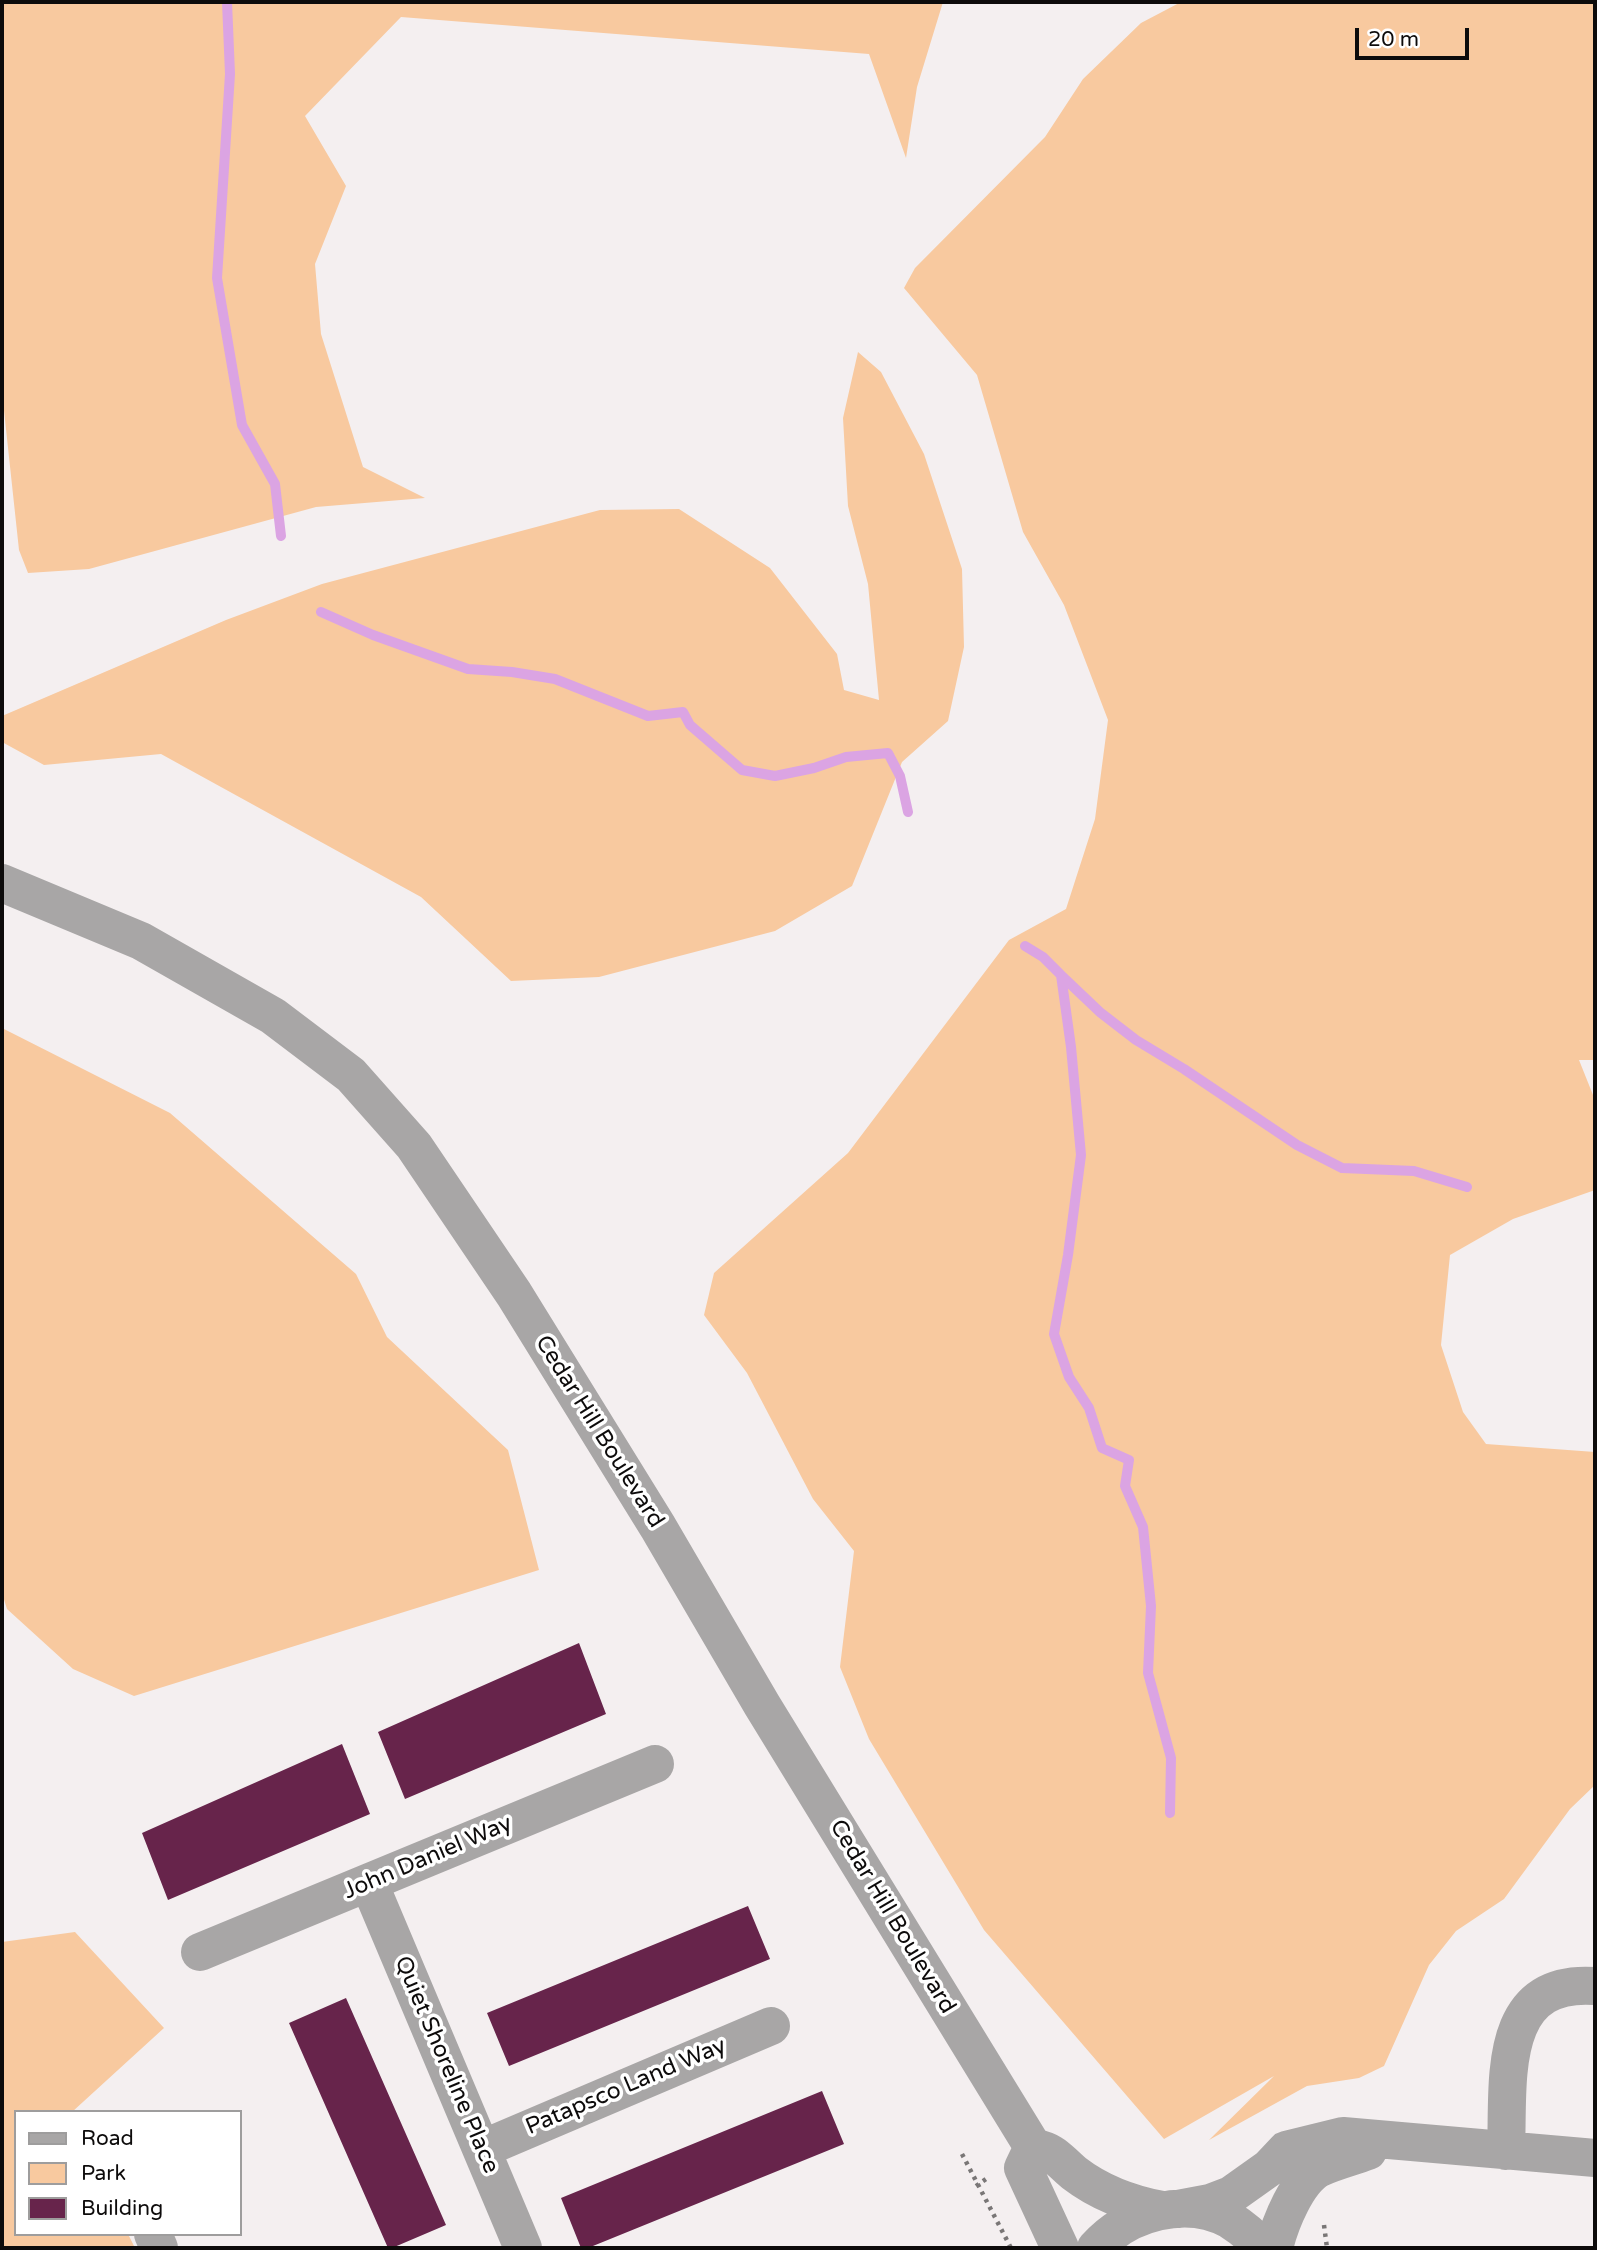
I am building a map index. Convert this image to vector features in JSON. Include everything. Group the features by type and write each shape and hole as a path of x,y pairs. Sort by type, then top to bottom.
{"street":[{"name":"Cedar Hill Boulevard","path":"2,883 141,942 273,1016 351,1075 414,1146 514,1294 651,1515 762,1705 1033,2147"},
{"name":"John Daniel Way","path":"200,1952 655,1764"},
{"name":"Quiet Shoreline Place","path":"369,1883 523,2248"},
{"path":"1506,2151 1510,2051 1514,2033 1528,2009 1550,1992 1577,1985 1595,1986"},
{"name":"Patapsco Land Way","path":"482,2149 771,2026"},
{"path":"1096,2248 1123,2225 1170,2210 1210,2203 1231,2194 1260,2175 1286,2150 1343,2136 1595,2158"},
{"path":"1275,2248 1287,2213 1301,2185 1310,2175 1321,2168 1395,2141"},
{"path":"1060,2248 1023,2168 1033,2147 1053,2152 1074,2173 1098,2189 1140,2206 1205,2211 1228,2219 1248,2232 1263,2248"}],"path":[{"path":"962,2154 1011,2248"}],"green space":[{"path":"2,2 943,2 917,87 906,158 869,54 401,17 305,116 346,186 315,264 321,334 363,467 425,498 316,507 89,569 28,573 19,550 2,392"},
{"path":"1181,2 1595,2 1595,1060 1579,1060 1595,1100 1595,1190 1513,1219 1450,1255 1441,1345 1463,1412 1486,1444 1595,1452 1595,1785 1570,1809 1504,1899 1456,1931 1429,1965 1384,2066 1359,2078 1307,2086 1209,2140 1274,2076 1164,2139 984,1930 869,1739 840,1667 854,1551 813,1499 747,1373 704,1315 714,1273 848,1153 1009,940 1066,909 1095,819 1108,720 1064,605 1023,532 977,375 904,288 915,268 1045,137 1083,79 1141,23"},
{"path":"858,352 881,372 924,454 962,569 964,647 948,721 902,762 852,886 775,931 599,977 511,981 421,897 161,754 44,765 2,742 2,716 226,620 322,584 600,510 679,509 770,568 837,654 844,690 879,700 868,584 848,506 843,418"},
{"path":"2,1028 170,1113 356,1274 387,1337 508,1450 539,1570 134,1696 73,1669 7,1609 2,1593"},
{"path":"75,1932 164,2028 74,2110 14,2110 14,2236 129,2236 135,2248 2,2248 2,1942"}],"building":[{"path":"579,1643 606,1714 405,1799 378,1732"},
{"path":"342,1744 370,1814 168,1900 142,1833"},
{"path":"748,1906 770,1959 509,2066 487,2013"},
{"path":"346,1998 446,2225 392,2248 388,2248 289,2023"},
{"path":"822,2091 844,2144 588,2248 581,2248 561,2198"}],"waterway":[{"path":"227,2 230,74 217,278 242,425 275,484 281,536"},
{"path":"321,612 373,635 468,669 555,679 648,716 683,712 690,725 742,770 775,776 814,768 846,757 888,753 900,776 908,812"},
{"path":"1025,946 1043,957 1061,975 1081,1155 1054,1334 1069,1377 1089,1408 1102,1448 1129,1460 1125,1486 1143,1527 1151,1606 1148,1673 1171,1758 1170,1813"},
{"path":"1061,975 1101,1013 1136,1040 1297,1145 1342,1168 1414,1171 1467,1187"}]}
